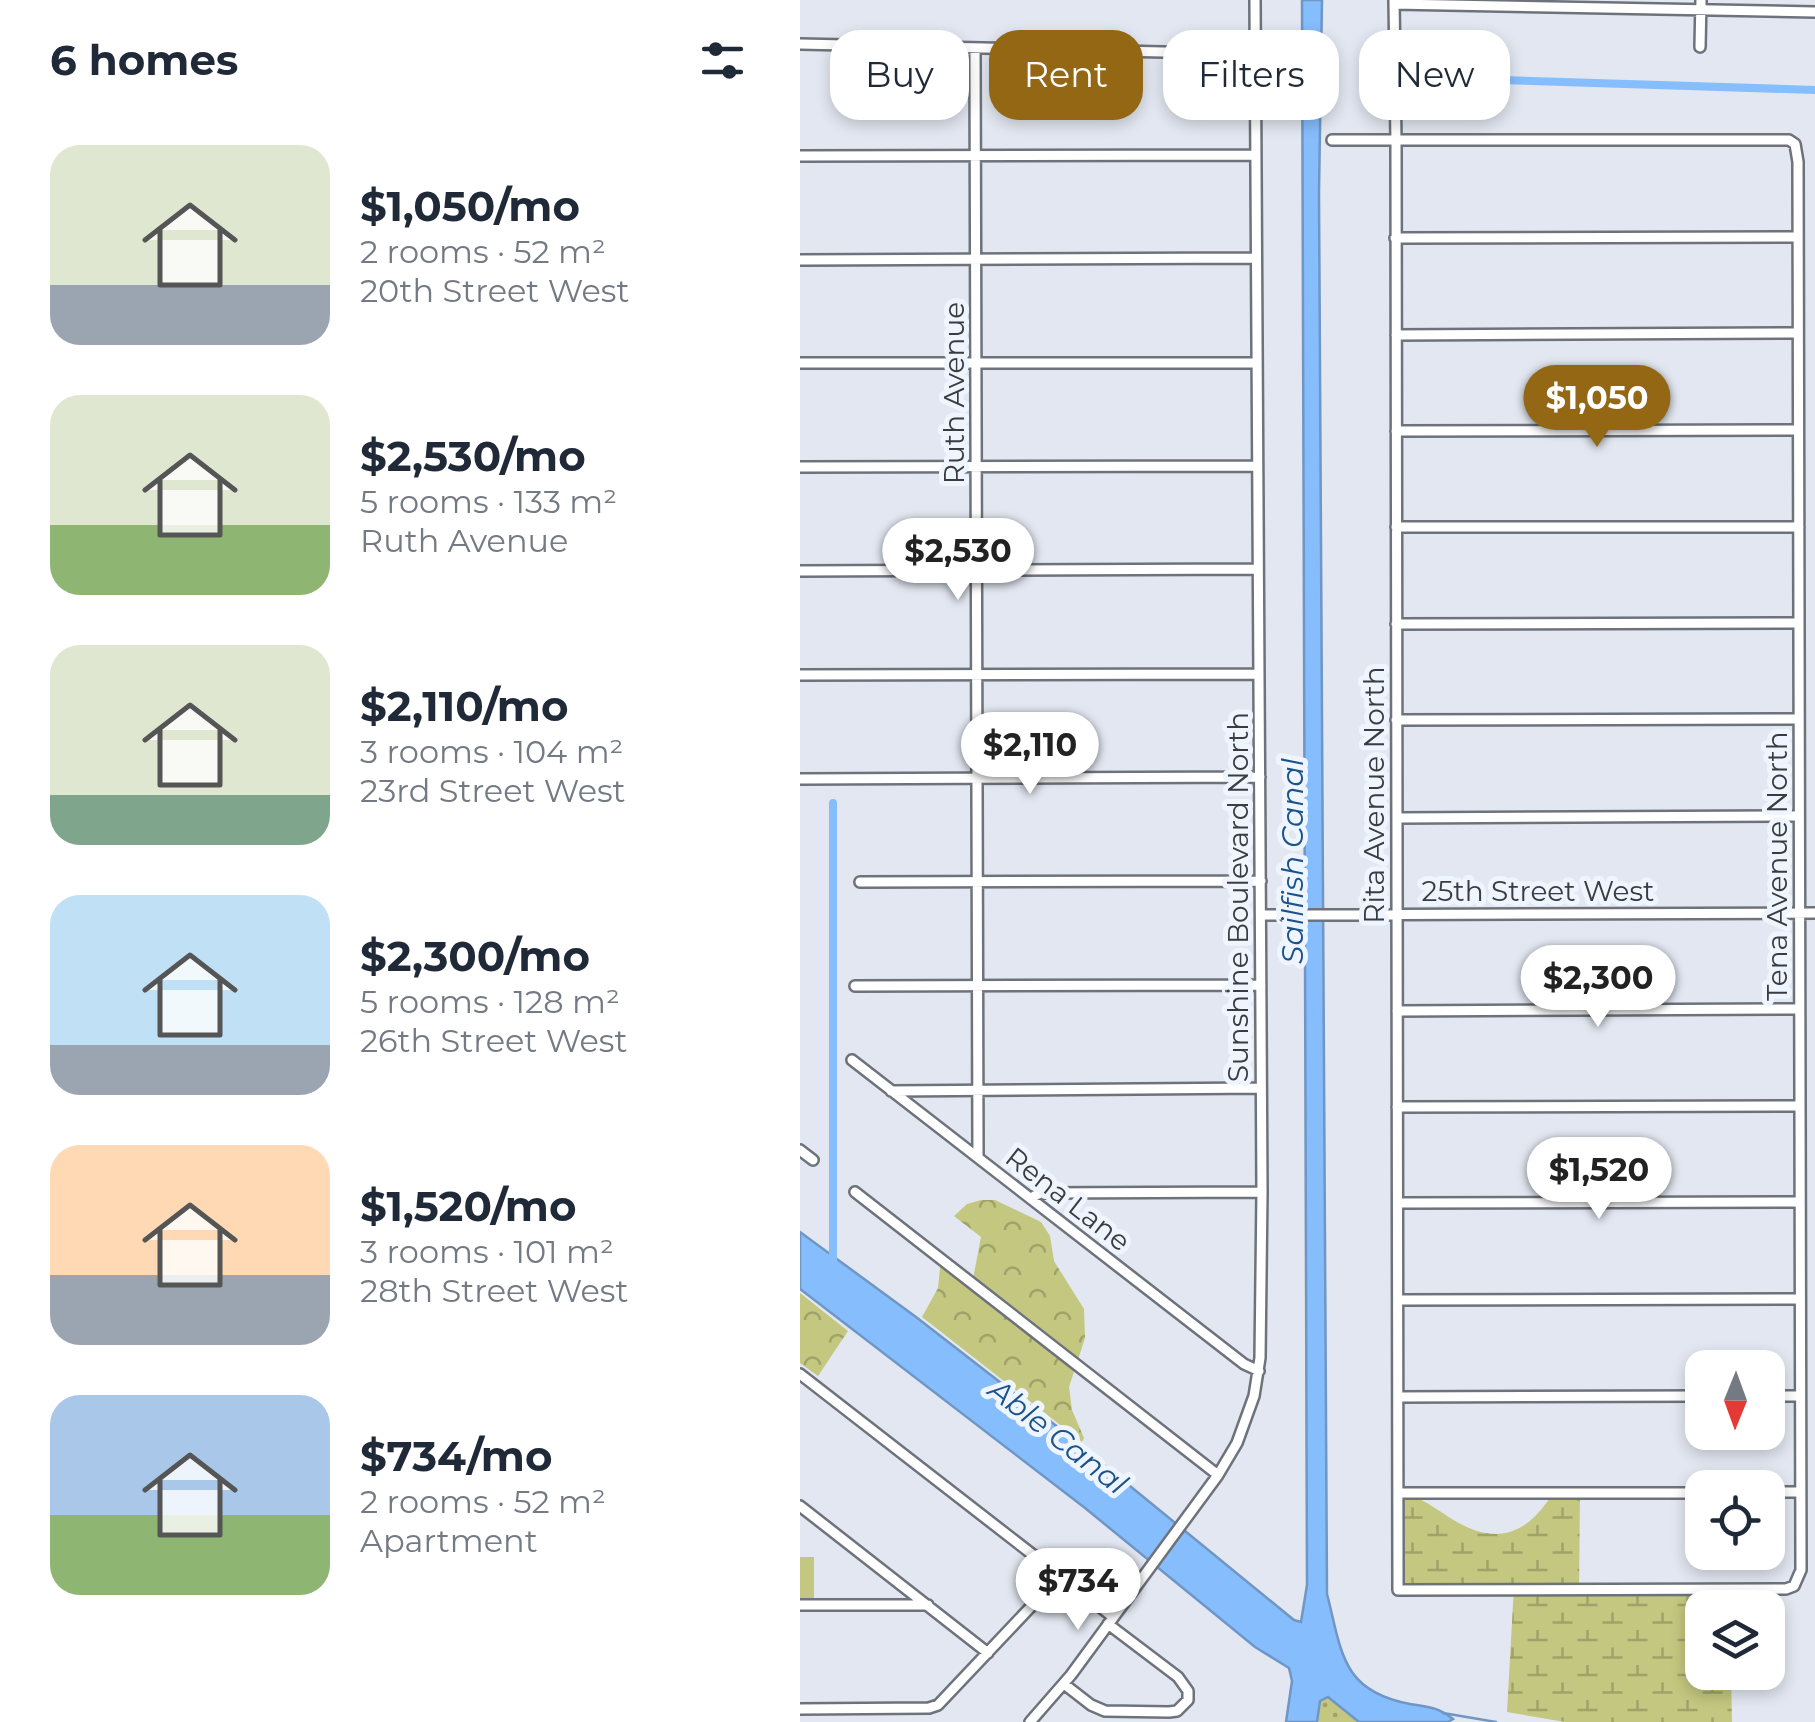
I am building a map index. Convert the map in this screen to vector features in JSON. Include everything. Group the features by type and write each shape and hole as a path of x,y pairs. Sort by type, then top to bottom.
{"street":[{"name":"Sunshine Boulevard North","path":"1254,30 1255,0"},
{"path":"1394,2 1701,5 1815,12"},
{"name":"Rita Avenue North","path":"1394,2 1398,1590"},
{"path":"1700,47 1701,5"},
{"path":"800,44 1163,52"},
{"name":"Ruth Avenue","path":"975,48 978,1158"},
{"name":"Sunshine Boulevard North","path":"1030,1722 1064,1684 1218,1475 1247,1419 1259,1371 1261,881 1254,120"},
{"path":"1332,140 1396,142"},
{"name":"Tena Avenue North","path":"1396,142 1788,140 1795,144 1801,1492 1801,1570 1794,1586 1786,1589 1398,1590"},
{"path":"800,156 1254,155"},
{"path":"1396,238 1798,237"},
{"path":"800,260 1255,258"},
{"path":"1396,335 1798,334"},
{"path":"800,364 1255,363"},
{"path":"1396,431 1798,430"},
{"path":"800,467 1256,466"},
{"path":"1396,528 1798,527"},
{"path":"800,571 1257,569"},
{"path":"1396,624 1799,623"},
{"path":"800,675 1258,674"},
{"path":"1396,720 1799,719"},
{"path":"800,779 1260,777"},
{"path":"1397,818 1799,816"},
{"path":"860,882 1261,881"},
{"name":"25th Street West","path":"1261,915 1815,913"},
{"path":"854,986 1261,985"},
{"path":"1397,1011 1799,1009"},
{"name":"Rena Lane","path":"852,1060 1244,1364 1259,1371"},
{"path":"891,1091 1261,1088"},
{"path":"1398,1107 1799,1106"},
{"path":"800,1150 813,1160"},
{"path":"854,1192 1218,1475"},
{"path":"1031,1198 1040,1193 1262,1192"},
{"path":"1398,1203 1800,1202"},
{"path":"1398,1300 1800,1299"},
{"path":"800,1374 1060,1576 1178,1677 1188,1692 1188,1700 1176,1711 1112,1712 1091,1705 1064,1684"},
{"path":"1398,1397 1685,1396"},
{"path":"1785,1396 1800,1396"},
{"path":"1785,1492 1801,1492"},
{"path":"1398,1493 1685,1493"},
{"path":"800,1506 988,1652"},
{"path":"800,1709 929,1708 944,1699 1060,1576"},
{"path":"800,1606 928,1605"}],"green space":[{"path":"995,1200 1041,1222 1050,1236 1054,1261 1084,1309 1085,1338 1069,1387 1082,1442 922,1317 938,1288 941,1259 973,1279 981,1237 954,1216 967,1204"},
{"path":"800,1293 848,1331 818,1376 800,1363"},
{"path":"1555,1490 1580,1490 1579,1594 1685,1595 1685,1690 1731,1690 1732,1722 1565,1722 1507,1712 1514,1586 1404,1584 1397,1492 1417,1498 1484,1533 1520,1528 1539,1512"},
{"path":"800,1557 814,1557 814,1600 800,1604"},
{"path":"1319,1666 1422,1722 1313,1722"}],"water":[{"path":"1302,0 1322,0 1322,30 1302,30"},
{"name":"Able Canal","path":"1302,120 1320,120 1327,1594 1342,1651 1357,1679 1387,1698 1433,1708 1453,1719 1359,1722 1328,1697 1320,1701 1317,1722 1286,1722 1292,1681 1289,1668 1255,1647 1085,1508 800,1289 800,1232 1059,1428 1301,1622 1307,1585"}],"waterway":[{"path":"1510,80 1815,90"},
{"path":"833,803 833,1268"},
{"path":"1443,1713 1496,1722"}],"water label":[{"name":"Sailfish Canal","path":"1293,861"}]}
